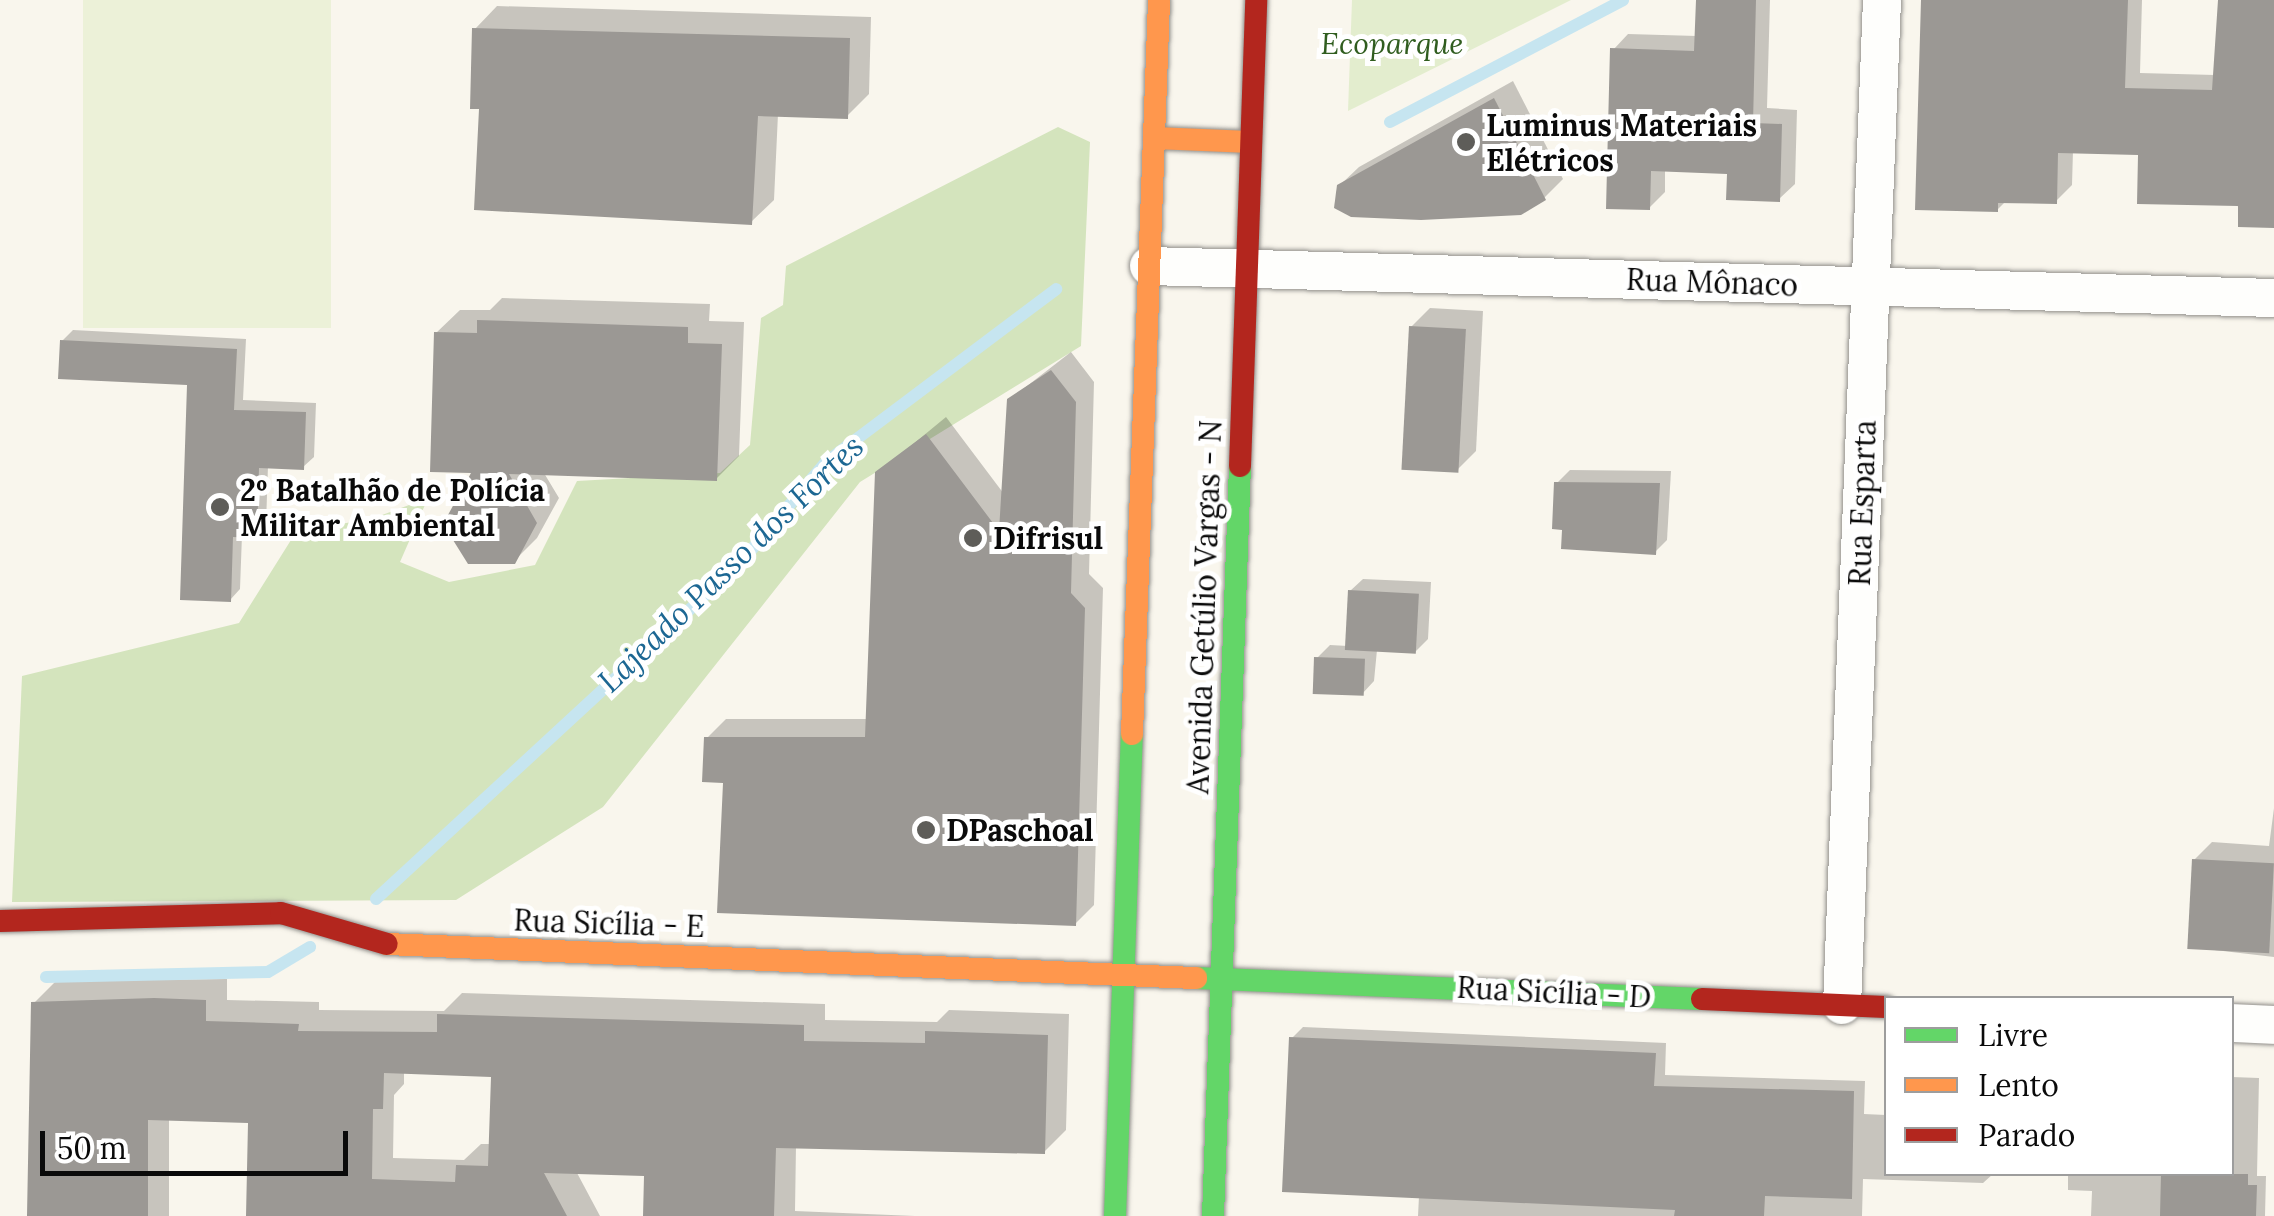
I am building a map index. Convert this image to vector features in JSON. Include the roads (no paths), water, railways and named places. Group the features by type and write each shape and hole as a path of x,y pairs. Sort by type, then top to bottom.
{"street":[{"path":"1115,1216 1158,0"},
{"name":"Avenida Getúlio Vargas - N","path":"1212,1216 1256,0"},
{"name":"Rua Esparta","path":"1842,1005 1882,0"},
{"path":"1154,138 1251,142"},
{"name":"Rua Mônaco","path":"1149,266 2274,298"},
{"name":"Rua Sicília - E","path":"0,921 281,913 386,944 1221,976"},
{"name":"Rua Sicília - D","path":"1221,976 1884,1007"},
{"path":"2234,1023 2274,1025"}],"waterway":[{"name":"Lajeado Passo dos Fortes","path":"1390,122 1623,0"},
{"name":"Lajeado Passo dos Fortes","path":"376,899 741,562 826,462 1056,289"},
{"name":"Lajeado Passo dos Fortes","path":"46,977 268,972 310,947"}],"place":[{"name":"Luminus Materiais Elétricos","path":"1466,142"},
{"name":"2º Batalhão de Polícia Militar Ambiental","path":"220,507"},
{"name":"Difrisul","path":"973,538"},
{"name":"DPaschoal","path":"926,830"}],"park label":[{"name":"Ecoparque","path":"1392,43"}]}
